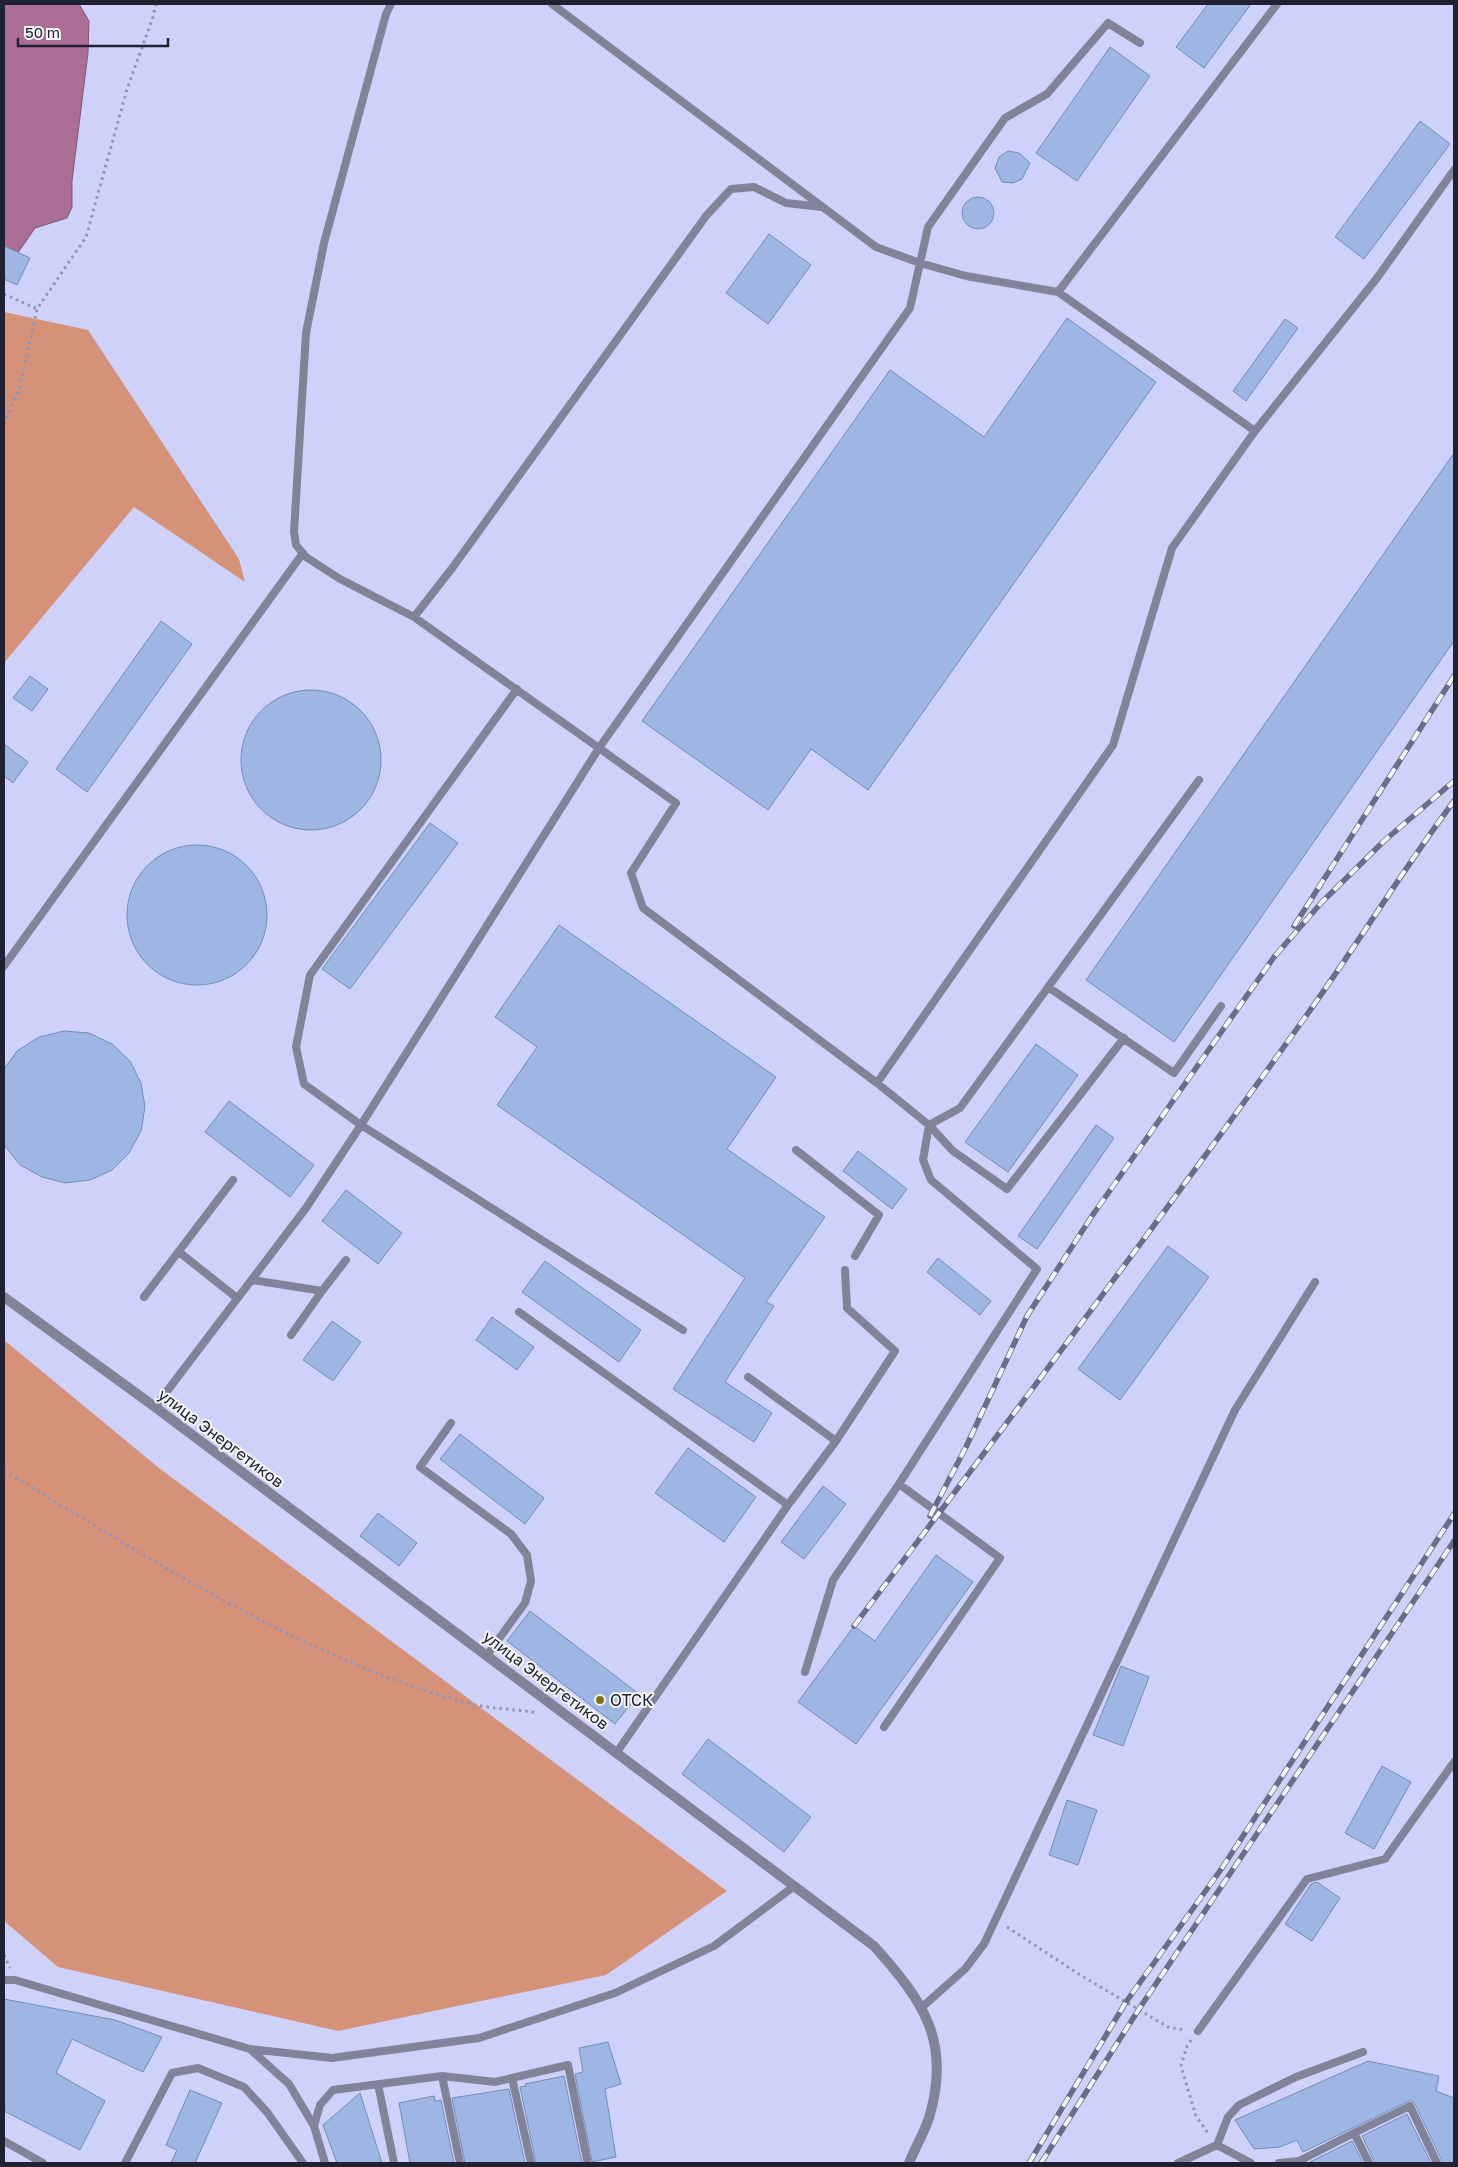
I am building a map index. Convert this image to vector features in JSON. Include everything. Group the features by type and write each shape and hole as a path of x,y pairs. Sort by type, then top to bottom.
{"street":[{"name":"улица Энергетиков","path":"4,1297 155,1407 874,1946 904,1980 921,2008 935,2043 938,2069 928,2118 909,2163"}],"lane":[{"path":"391,4 386,14 324,243 306,333 294,532 296,545 306,557 340,579 414,617 676,803 631,873 643,908 877,1083 929,1125 953,1151 1007,1189 1124,1038"},
{"path":"552,4 876,247 920,263 966,276 1058,292 1255,430"},
{"path":"1058,292 1277,4"},
{"path":"155,1407 306,1208 361,1125 599,748 910,308 928,226 1005,118 1047,94 1108,23 1140,43"},
{"path":"877,1083 1113,745 1172,548 1255,430 1377,278 1454,170"},
{"path":"414,617 453,567 706,216 731,189 754,187 786,203 824,207"},
{"path":"4,966 303,553"},
{"path":"517,689 310,975 296,1047 304,1084 361,1125 683,1330"},
{"path":"929,1125 960,1108 1199,780"},
{"path":"1048,987 1174,1073 1221,1006"},
{"path":"805,1672 833,1580 899,1484 1037,1269 931,1180 923,1160 929,1125"},
{"path":"796,1150 879,1215 855,1256"},
{"path":"144,1297 233,1180"},
{"path":"179,1252 237,1298"},
{"path":"291,1335 346,1260"},
{"path":"617,1752 788,1505 836,1441 896,1351 847,1308 845,1270"},
{"path":"252,1280 322,1291"},
{"path":"921,2008 965,1968 984,1944 1235,1410 1314,1282"},
{"path":"520,1312 788,1505"},
{"path":"748,1377 836,1441"},
{"path":"451,1423 420,1466 511,1534 527,1555 532,1580 525,1603 487,1655"},
{"path":"884,1727 1000,1558 899,1484"},
{"path":"1198,2031 1307,1879 1384,1859 1454,1762"},
{"path":"4,1980 15,1980 250,2049 332,2058 479,2038 615,1993 714,1946 793,1887"},
{"path":"250,2049 289,2084 314,2126 325,2163"},
{"path":"1178,2163 1217,2146 1228,2117 1239,2105 1296,2077 1363,2052"},
{"path":"314,2126 320,2105 334,2090 442,2076 495,2082 568,2065 587,2160"},
{"path":"125,2163 172,2073 198,2068 244,2087 267,2112 302,2163"},
{"path":"442,2076 460,2163"},
{"path":"512,2078 530,2163"},
{"path":"378,2084 394,2163"},
{"path":"1279,2163 1300,2162 1410,2106 1437,2163"},
{"path":"1354,2134 1370,2163"},
{"path":"4,2141 43,2163"},
{"path":"1217,2146 1251,2163"}],"path":[{"path":"4,424 19,390 38,309 86,238 127,89 156,4"},
{"path":"4,294 38,309"},
{"path":"4,1471 246,1614 386,1677 472,1704 544,1714"},
{"path":"996,1919 1077,1973 1168,2028 1198,2031"},
{"path":"1198,2031 1187,2046 1181,2066 1196,2116 1217,2146"}],"shaded area":[{"path":"4,4 79,4 89,21 88,53 72,181 72,207 67,218 35,228 4,273"},
{"path":"4,312 88,330 239,559 245,582 134,507 4,663"},
{"path":"4,1340 159,1468 727,1891 606,1975 338,2031 58,1967 4,1921"}],"building":[{"path":"1208,4 1251,4 1204,68 1176,47"},
{"path":"1110,47 1150,76 1077,181 1036,153"},
{"path":"1420,121 1450,144 1364,259 1335,237"},
{"path":"1008,151 1019,153 1030,163 1022,179 1013,183 1002,182 995,168 999,157"},
{"path":"978,197 984,198 989,202 993,207 993,219 989,224 984,228 978,229 972,228 967,224 963,219 962,213 963,207 967,202 972,198"},
{"path":"769,234 811,265 768,324 726,293"},
{"path":"4,246 30,258 17,285 4,279"},
{"path":"1067,318 1156,382 868,790 811,749 768,810 642,721 890,370 984,437"},
{"path":"1285,319 1298,328 1246,401 1233,391"},
{"path":"1454,453 1454,641 1174,1042 1086,980"},
{"path":"161,621 192,644 87,792 56,769"},
{"path":"30,676 48,689 32,711 13,698"},
{"path":"311,690 325,691 338,695 361,710 376,733 380,746 380,774 376,787 361,810 338,825 325,829 311,830 297,829 284,825 261,810 246,787 242,774 241,760 242,746 246,733 261,710 284,695 297,691"},
{"path":"4,744 28,762 13,783 4,776"},
{"path":"430,823 458,843 350,989 322,969"},
{"path":"197,845 224,851 236,857 246,866 255,876 261,888 267,915 261,942 255,954 246,964 236,973 224,979 197,985 170,979 158,973 148,964 139,954 133,942 127,915 133,888 139,876 148,866 158,857 170,851"},
{"path":"559,925 776,1077 727,1149 825,1217 766,1302 774,1306 725,1382 772,1413 754,1442 673,1389 745,1278 497,1105 537,1047 495,1017"},
{"path":"64,1031 89,1033 112,1044 130,1061 141,1083 145,1107 141,1131 129,1153 112,1170 90,1180 65,1183 42,1177 20,1165 4,1145 4,1069 17,1051 39,1037"},
{"path":"1036,1044 1078,1075 1008,1172 965,1142"},
{"path":"229,1101 314,1165 290,1197 205,1132"},
{"path":"1096,1125 1114,1138 1037,1249 1018,1236"},
{"path":"858,1151 907,1189 892,1209 843,1171"},
{"path":"346,1190 402,1233 378,1264 322,1221"},
{"path":"1168,1246 1209,1277 1120,1400 1078,1369"},
{"path":"938,1258 991,1301 980,1315 927,1272"},
{"path":"545,1261 641,1330 619,1362 522,1292"},
{"path":"492,1317 534,1347 517,1370 476,1340"},
{"path":"332,1321 361,1342 333,1381 303,1360"},
{"path":"460,1434 544,1498 525,1524 440,1459"},
{"path":"688,1448 756,1497 724,1542 655,1493"},
{"path":"823,1486 846,1504 804,1559 781,1542"},
{"path":"378,1513 417,1543 399,1566 360,1536"},
{"path":"936,1555 973,1582 856,1744 798,1702 854,1626 875,1641"},
{"path":"530,1611 639,1694 615,1724 507,1641"},
{"path":"1121,1666 1149,1677 1123,1746 1093,1735"},
{"path":"708,1739 811,1817 784,1852 682,1774"},
{"path":"1382,1766 1411,1782 1374,1849 1345,1833"},
{"path":"1067,1800 1097,1810 1078,1865 1049,1855"},
{"path":"1317,1882 1340,1898 1312,1941 1285,1924 1311,1884"},
{"path":"4,1999 115,2020 162,2037 143,2072 72,2039 56,2073 105,2101 80,2150 4,2111"},
{"path":"608,2042 621,2084 605,2089 616,2157 592,2162 575,2074 583,2072 579,2048"},
{"path":"1368,2061 1439,2076 1436,2091 1454,2098 1454,2163 1443,2163 1415,2104 1411,2100 1303,2152 1297,2140 1280,2147 1254,2149 1235,2120"},
{"path":"564,2076 582,2163 536,2163 520,2087 526,2086 525,2084"},
{"path":"509,2089 525,2163 465,2163 452,2098"},
{"path":"190,2090 222,2103 195,2163 171,2163 177,2150 166,2145"},
{"path":"360,2093 382,2163 337,2163 323,2125"},
{"path":"434,2096 435,2101 441,2100 454,2163 410,2163 399,2103"},
{"path":"1407,2114 1431,2163 1375,2163 1362,2136"},
{"path":"1352,2141 1363,2163 1308,2163"}],"railway":[{"path":"1294,926 1454,676"},
{"path":"930,1516 966,1447 1027,1316 1092,1216 1274,957 1322,902 1384,841 1454,781"},
{"path":"854,1626 1195,1170 1325,989 1454,801"},
{"path":"1029,2163 1126,2002 1222,1868 1454,1514"},
{"path":"1041,2163 1139,2009 1454,1541"}],"place":[{"name":"ОТСК","path":"600,1700"}]}
